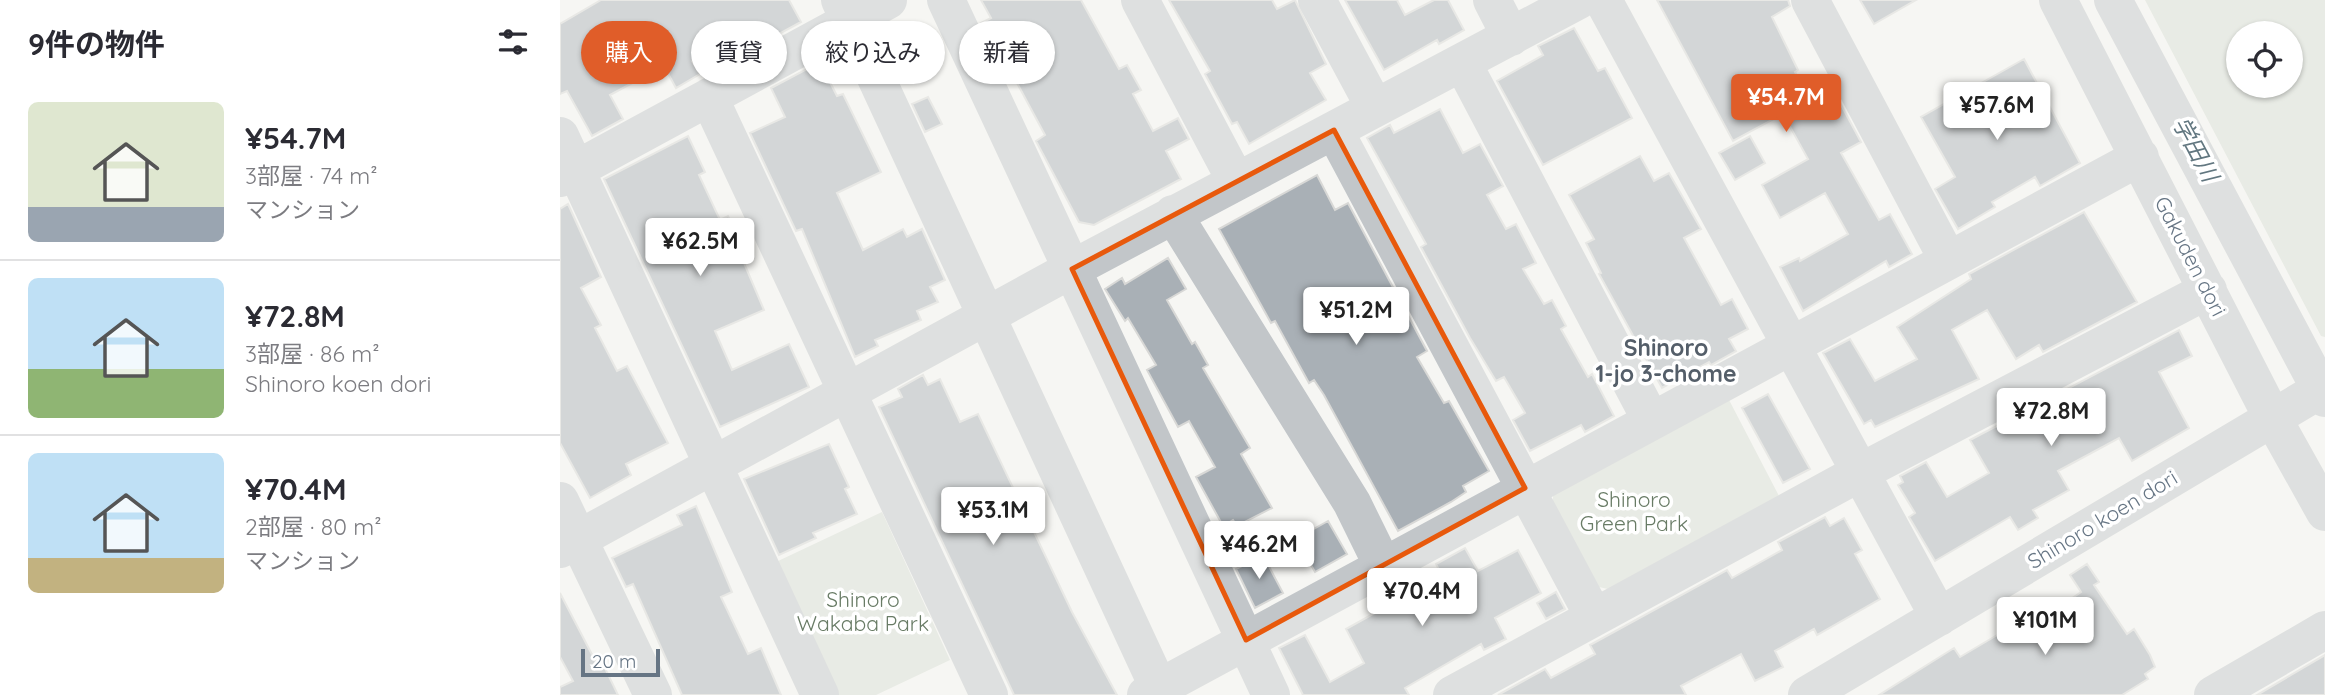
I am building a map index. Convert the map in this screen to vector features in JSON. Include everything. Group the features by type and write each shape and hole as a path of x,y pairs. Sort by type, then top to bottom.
{"street":[{"path":"820,695 565,161 709,97 845,10 888,0"},
{"path":"946,0 1271,695"},
{"path":"1140,0 1236,181"},
{"path":"1317,0 1375,108"},
{"path":"1492,0 1511,37"},
{"path":"570,544 1072,269 1579,0"},
{"path":"1603,0 1939,617"},
{"path":"1810,0 1948,260"},
{"name":"Gakuden dori","path":"2058,0 2272,417 2325,512"},
{"path":"2113,0 2323,391"},
{"path":"845,10 1155,693 1246,640 1525,488 2140,157"},
{"path":"1462,62 1651,420"},
{"path":"709,97 989,695"},
{"path":"1334,130 1594,617"},
{"path":"1173,215 1352,503 1383,566"},
{"path":"1452,695 1859,473 2208,290"},
{"name":"Shinoro koen dori","path":"1807,695 1854,683 1939,617 2272,417 2323,391"},
{"path":"560,501 570,544 653,695"},
{"path":"2220,693 2325,630"}],"highlighted area":[{"path":"1334,130 1525,488 1246,640 1072,269"}],"green space":[{"path":"2145,0 2325,0 2325,337 2321,336"},
{"name":"Shinoro Green Park","path":"1728,398 1779,496 1608,589 1599,587 1553,503 1553,491"},
{"name":"Shinoro Wakaba Park","path":"882,512 950,660 876,695 837,695 776,562"}],"building":[{"path":"601,0 789,0 801,22 787,30 787,21 691,21 691,79 676,88 674,84 677,84 677,21 581,21 581,84 630,84 610,95 623,119 592,136 567,91 560,94 560,24"},
{"path":"981,0 1081,0 1119,69 1127,65 1141,90 1133,94 1153,131 1178,118 1189,139 1166,151 1181,179 1094,225 1079,222 1036,141 1045,135 1018,84 1055,84 1055,21 985,21 991,18"},
{"path":"1169,0 1272,0 1277,9 1295,0 1326,64 1310,73 1326,100 1249,144 1237,122 1232,124 1205,74 1210,71"},
{"path":"1345,0 1397,0 1405,15 1434,0 1448,0 1464,30 1439,44 1437,40 1384,70"},
{"path":"1657,0 1788,0 1790,6 1772,17 1798,70 1795,72 1817,110 1838,99 1861,142 1841,153 1879,220 1890,214 1912,254 1889,267 1886,261 1803,311 1780,267 1799,258 1800,261 1848,234 1825,193 1780,218 1762,185 1808,159 1783,114 1733,141"},
{"path":"1860,0 1916,0 1874,24"},
{"path":"1574,28 1598,71 1605,68 1632,118 1543,165 1497,81 1543,55 1538,46"},
{"path":"2024,59 2080,163 2040,186 2035,177 1992,202 1995,207 1958,229 1935,189 1955,177 1921,117"},
{"path":"801,72 801,84 831,84 837,96 843,94 881,172 837,193 863,250 903,229 907,237 922,229 945,280 930,287 938,302 917,311 921,320 875,340 878,346 855,357 802,229 796,231 750,133 785,117 771,88 787,84 787,80"},
{"path":"928,97 942,124 925,132 912,104"},
{"path":"1440,109 1463,153 1480,144 1503,186 1487,195 1506,229 1516,224 1536,263 1523,269 1544,304 1552,300 1566,326 1561,329 1588,377 1592,374 1614,416 1585,432 1581,425 1530,451 1513,420 1525,413 1504,377 1496,381 1470,338 1421,247 1426,244 1367,138 1390,125 1394,133"},
{"path":"688,136 705,172 699,175 720,220 728,216 749,261 744,263 764,310 715,331 732,370 789,344 809,387 720,427 604,179"},
{"path":"1750,136 1765,163 1735,180 1719,153"},
{"path":"1640,156 1654,181 1669,173 1701,229 1684,238 1721,305 1732,299 1748,329 1729,339 1736,351 1711,365 1709,362 1662,388 1599,274 1601,273 1586,243 1594,239 1569,195"},
{"path":"1317,175 1335,210 1348,203 1427,351 1417,357 1444,403 1449,401 1489,471 1463,486 1466,492 1451,502 1398,531 1324,395 1314,380 1309,383 1275,321 1271,323 1219,229"},
{"path":"568,204 601,277 581,288 601,325 595,328 617,371 627,366 668,443 626,464 631,475 590,498 560,443 560,209"},
{"path":"2084,212 2137,302 2043,352 2039,345 2016,359 1987,310 1952,330 1979,379 1875,427 1871,420 1864,424 1823,353 1850,339 1875,381 1917,359 1897,327 1971,279 1969,274"},
{"path":"1168,258 1186,289 1167,300 1192,344 1195,342 1208,365 1203,368 1250,448 1241,454 1272,508 1237,526 1233,520 1223,526 1196,477 1215,467 1189,421 1178,427 1147,370 1156,365 1128,318 1125,321 1105,289 1122,278 1125,284"},
{"path":"2179,330 2192,356 2159,372 2189,428 2132,461 2119,438 2058,471 2069,490 2033,510 2038,518 2018,530 2010,517 1935,561 1909,517 1915,513 1898,485 1903,482 1900,476 1926,462 1947,497 1989,473 1970,440"},
{"path":"923,375 928,385 940,379 960,422 978,414 1072,612 1117,695 1014,695 879,407 902,397 898,389"},
{"path":"1768,394 1810,469 1783,483 1742,408"},
{"path":"829,444 849,487 845,489 857,514 813,533 816,538 779,555 744,479"},
{"path":"696,506 732,592 721,597 748,654 761,648 781,695 682,695 633,584 626,587 612,558 682,525 677,515"},
{"path":"1825,517 1830,526 1844,518 1862,550 1855,554 1880,599 1817,635 1814,629 1775,651 1783,667 1755,681 1741,654 1681,686 1686,695 1498,695 1545,669 1551,678 1595,654 1590,645 1727,570 1732,578 1782,550 1778,542"},
{"path":"1328,521 1347,554 1315,572 1296,539"},
{"path":"1465,548 1478,571 1518,550 1541,593 1495,618 1506,639 1484,650 1481,644 1405,688 1409,695 1303,695 1279,648 1305,635 1330,682 1364,663 1346,629 1393,603 1390,598 1439,570 1436,564"},
{"path":"1263,555 1283,593 1255,608 1236,569"},
{"path":"2087,564 2099,582 2094,585 2127,634 2134,629 2150,655 2155,667 2145,674 2148,679 2122,695 1879,695 1954,648 1960,657 2009,628 2014,636 2073,602 2071,599 2081,592 2070,575"},
{"path":"1556,592 1565,609 1546,619 1537,603"},
{"path":"560,593 599,668 604,666 618,695 560,695 560,687 573,681 560,657"},
{"path":"2325,655 2325,695 2257,695"}],"district":[{"name":"Shinoro 1-jo 3-chome","path":"1666,360"}],"water label":[{"name":"学田川","path":"2196,149"}]}
